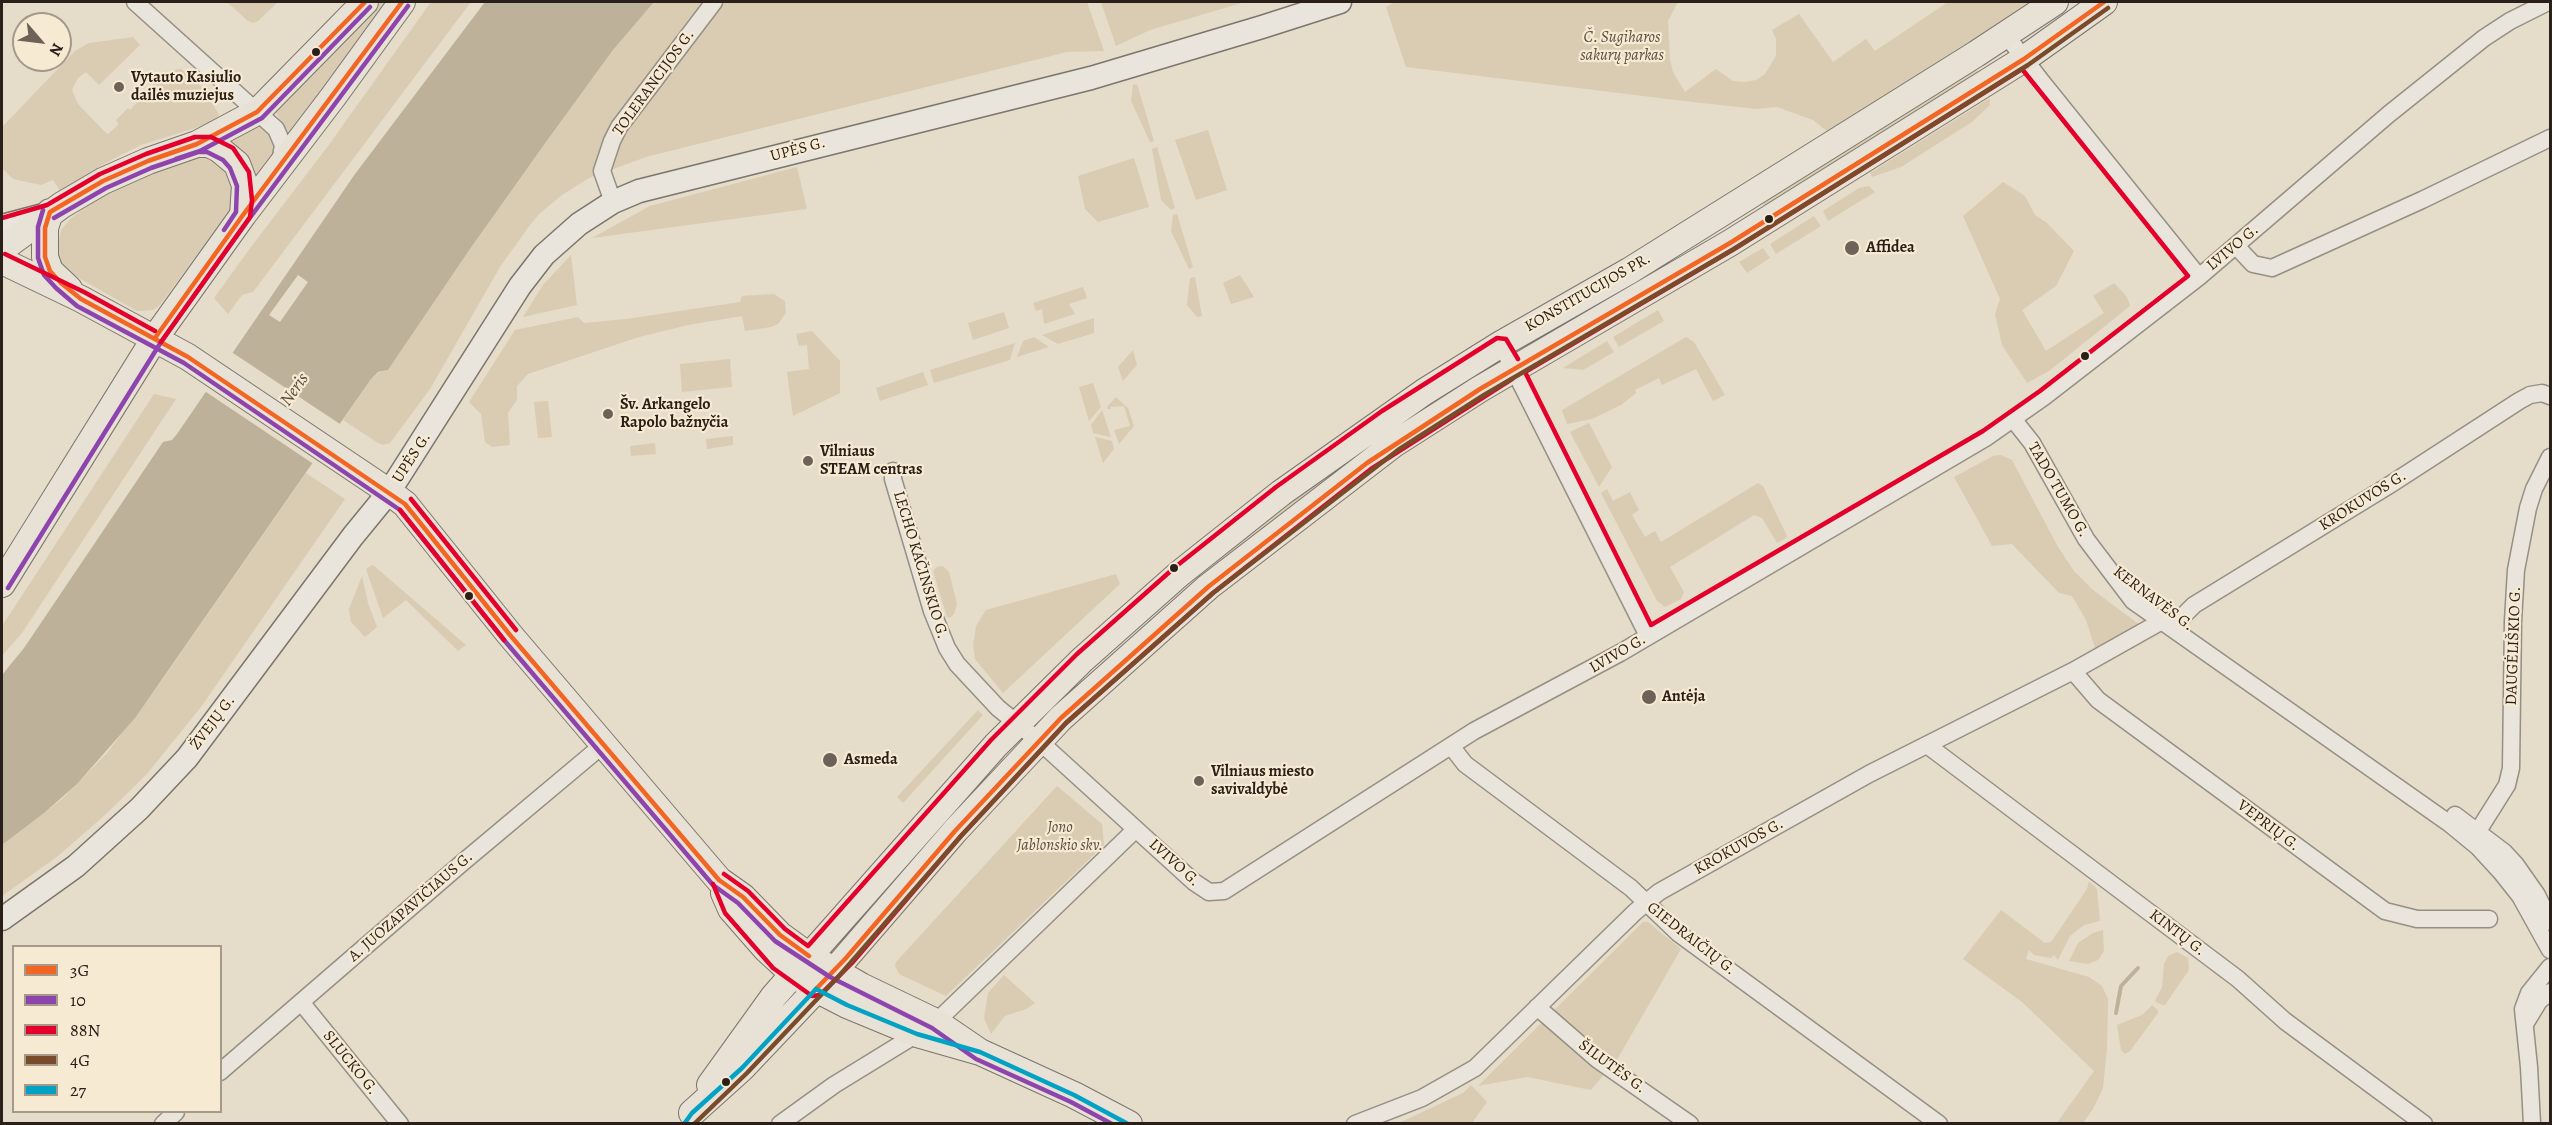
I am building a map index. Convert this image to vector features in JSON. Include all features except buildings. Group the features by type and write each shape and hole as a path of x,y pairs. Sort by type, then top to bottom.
{"main road":[{"path":"2,249 50,212 103,181 148,161 197,144 257,112 365,2"},
{"path":"2,584 155,338 243,214 333,97 402,2"},
{"name":"KONSTITUCIJOS PR.","path":"688,1118 726,1060 801,965 1016,723 1082,660 1179,574 1281,493 1386,417 1501,344 1629,271 2055,2"},
{"name":"KONSTITUCIJOS PR.","path":"688,1118 742,1068 834,971 955,831 1039,741 1084,696 1227,572 1367,463 1515,369 1730,243 2024,58 2103,2"},
{"path":"197,144 209,144 219,148 237,164 245,185 243,214"},
{"path":"50,212 45,228 44,243 50,271 81,299"},
{"path":"2,261 81,299 188,357 405,504 510,635 719,880 731,909 766,949 801,965 834,971 927,1028 1074,1095 1129,1124"},
{"path":"801,965 816,989 847,1005 927,1028"}],"street":[{"path":"135,2 257,112 280,136 283,145 279,167"},
{"name":"TOLERANCIJOS G.","path":"614,202 602,171 619,127 714,2"},
{"name":"UPĖS G.","path":"390,492 503,312 544,255 579,224 614,202 639,191 676,180 1091,78 1340,2"},
{"name":"LVIVO G.","path":"780,1124 834,1086 927,1028 1136,829 1203,890 1217,893 1233,886 1451,746 1648,636 1947,462 2013,419 2199,277 2454,61 2510,21 2548,2"},
{"path":"2007,34 2199,277"},
{"path":"2236,246 2253,264 2272,268 2422,200 2550,138"},
{"path":"2,226 50,212"},
{"path":"1501,344 1648,636"},
{"name":"KROKUVOS G.","path":"2179,620 2194,605 2388,486 2519,401 2530,395 2542,393 2550,396"},
{"name":"TADO TUMO G.","path":"2013,419 2032,443 2086,539 2104,562"},
{"name":"DAUGĖLIŠKIO G.","path":"2478,831 2507,785 2511,768 2516,570 2528,508 2546,477 2550,457"},
{"name":"LECHO KAČINSKIO G.","path":"893,471 893,479 933,611 947,648 967,676 998,708 1039,741 1136,829"},
{"name":"ŽVEJŲ G.","path":"2,919 76,866 166,782 207,732 352,536 390,492"},
{"name":"KERNAVĖS G.","path":"2104,562 2179,620 2478,831 2516,865 2537,895 2550,922"},
{"name":"KERNAVĖS G.","path":"2104,562 2133,601 2471,841 2520,896 2550,951"},
{"name":"KROKUVOS G.","path":"1355,1124 1422,1098 1475,1068 1659,892 1869,774 2073,671 2162,621"},
{"name":"VEPRIŲ G.","path":"2073,671 2098,700 2385,911 2417,919 2489,920"},
{"name":"A. JUOZAPAVIČIAUS G.","path":"222,1070 604,744"},
{"name":"KINTŲ G.","path":"1927,745 2238,979 2285,1021 2424,1124"},
{"name":"GIEDRAIČIŲ G.","path":"1451,746 1465,764 1630,888 1678,933 1939,1124"},
{"path":"2532,1124 2523,1009 2525,1000 2550,967"},
{"path":"2525,1024 2539,1001 2550,992"},
{"name":"SLUCKO G.","path":"301,1002 400,1124"},
{"name":"ŠILUTĖS G.","path":"1537,1007 1598,1060 1690,1124"},
{"path":"163,1124 175,1113"}],"green space":[{"path":"227,2 278,2 253,23"},
{"path":"375,2 391,2 293,141 275,111 292,96"},
{"path":"431,2 471,2 253,292 242,295 228,314 214,298 328,146"},
{"path":"654,2 1087,2 1104,51 1067,52 646,157 589,178 562,195 539,214 527,229 500,267 430,389 390,443 383,445 378,443 343,420 371,379 378,373 388,370 546,142 613,50"},
{"path":"1101,2 1245,2 1150,30 1116,46"},
{"name":"Č. Sugiharos sakurų parkas","path":"1395,2 1678,2 1668,21 1670,60 1673,72 1685,92 1716,69 1733,81 1756,80 1765,74 1776,56 1776,39 1772,30 1799,14 1833,62 1866,39 1875,51 1948,2 2031,2 1828,132 1813,120 1777,107 1757,109 1406,67 1386,7"},
{"path":"133,37 140,45 99,85 86,72 78,78 72,90 78,104 108,134 119,124 116,120 128,108 130,110 166,71 170,74 181,69 196,79 219,114 218,117 211,123 141,145 60,191 53,180 41,185 13,179 2,168 2,127 55,72 72,72 72,54 89,43"},
{"path":"1974,67 1978,72 1766,207 1762,202"},
{"path":"1137,84 1154,141 1150,142 1131,101 1133,85"},
{"path":"1990,98 1990,105 1972,122 1901,167 1872,177 1870,173"},
{"path":"262,122 278,148 254,181 230,143"},
{"path":"1208,130 1227,190 1196,200 1175,140"},
{"path":"1157,147 1175,208 1171,210 1161,200 1152,149"},
{"path":"208,156 223,164 232,179 233,201 230,210 160,305 153,310 137,311 65,270 58,256 58,246 61,230 71,218 106,193 186,158"},
{"path":"1134,158 1149,207 1098,222 1085,209 1078,176"},
{"path":"797,167 807,209 592,238 650,206"},
{"path":"2003,182 2025,196 2035,215 2047,223 2074,251 2056,286 2022,310 2046,351 2104,313 2093,296 2114,283 2127,297 2130,306 2049,371 2027,383 2002,345 1995,314 2000,299 1963,216"},
{"path":"1869,186 1875,192 1828,221 1823,211 1859,188"},
{"path":"1177,214 1193,267 1189,269 1171,231 1173,215"},
{"path":"1814,216 1821,226 1776,254 1770,244"},
{"path":"1763,248 1770,258 1747,273 1739,262"},
{"path":"571,255 577,305 523,317 543,285"},
{"path":"1240,275 1254,297 1231,304 1223,283"},
{"path":"1195,277 1202,316 1197,317 1187,305 1190,278"},
{"path":"1083,287 1087,298 1069,304 1075,314 1044,324 1042,309 1036,311 1033,303"},
{"path":"774,294 785,301 786,313 778,324 771,327 745,331 742,316 688,325 639,337 528,374 517,386 517,400 508,413 510,445 492,447 485,442 481,414 469,402 515,330 578,317 584,323 626,319 740,302 742,296"},
{"path":"1658,310 1664,321 1619,347 1613,337"},
{"path":"1004,312 1009,328 973,340 968,323"},
{"path":"1094,318 1094,333 1058,344 1042,335"},
{"path":"812,331 840,361 840,393 793,416 787,372 809,369 807,345 799,346 796,334"},
{"path":"1034,337 1049,347 1017,357 1023,341"},
{"path":"1686,337 1694,342 1725,395 1713,401 1696,369 1662,385 1659,378 1635,390 1636,393 1621,405 1592,419 1567,424 1562,410"},
{"path":"1607,341 1614,352 1583,370 1563,368"},
{"path":"1015,343 1010,360 934,383 930,370"},
{"path":"1133,350 1137,365 1123,381 1118,367"},
{"path":"730,359 732,387 682,392 680,364"},
{"path":"923,372 928,385 880,401 876,388"},
{"path":"1093,383 1101,407 1089,421 1079,387"},
{"path":"154,394 176,399 22,633 2,656 2,626"},
{"path":"1116,397 1128,408 1134,426 1119,444 1114,430 1130,426 1124,406 1110,407 1111,409 1107,407"},
{"path":"548,401 552,437 538,438 534,402"},
{"path":"1102,410 1111,437 1093,433 1091,425"},
{"path":"1589,423 1612,467 1599,487 1570,432"},
{"path":"733,436 733,445 707,449 706,439"},
{"path":"1095,437 1112,441 1114,449 1103,463"},
{"path":"655,443 656,454 631,456 630,446"},
{"path":"1362,447 1366,452 1215,567 1210,563"},
{"path":"2001,455 2012,460 2058,547 2074,571 2093,590 2140,625 2096,651 2086,620 2072,596 2059,593 2012,544 1992,546 1954,477 1993,456"},
{"path":"306,473 345,499 201,707 146,775 105,815 58,856 2,896 2,845 62,799 107,753 162,680"},
{"path":"1758,483 1763,486 1786,538 1777,543 1762,518 1754,515 1670,567 1684,592 1681,599 1665,607 1657,601 1601,493 1607,489 1613,501 1630,492 1639,510 1632,515 1645,537 1655,531 1661,542"},
{"path":"372,565 466,645 458,651 406,600 383,618 366,569"},
{"path":"943,566 949,572 957,604 950,618 947,617 933,571"},
{"path":"1116,574 1120,584 1003,693 975,659 973,645 976,626 986,610"},
{"path":"362,576 368,603 377,627 365,637 351,622 349,609"},
{"path":"978,710 983,715 903,803 897,797"},
{"path":"1001,756 1005,760 850,937 847,933"},
{"name":"Jono Jablonskio skv.","path":"1057,786 1102,824 1104,845 946,996 899,974 895,966 896,962"},
{"path":"2089,881 2097,889 2100,921 2084,925 2070,936 2058,960 2054,955 2051,958 2034,955 2029,950 2026,959 2089,977 2102,986 2108,999 2103,1088 2083,1123 2057,1123 2094,1071 2022,1002 1963,959 2001,910 2045,943 2051,942 2087,889"},
{"path":"1643,922 1648,922 1681,949 1618,1058 1591,1090 1527,1077 1478,1086"},
{"path":"2103,930 2104,951 2098,960 2088,964 2069,961 2078,943 2093,933"},
{"path":"2177,952 2188,958 2189,970 2165,1005 2162,1005 2155,1001 2162,987 2164,964 2168,956"},
{"path":"1004,975 1035,1003 1026,1009 1005,1016 991,1034 984,1018 988,993"},
{"path":"2152,1005 2158,1013 2130,1051 2125,1054 2121,1050 2117,1025 2142,1015"},
{"path":"1471,1085 1487,1102 1472,1123 1399,1123 1463,1093"}],"water":[{"name":"Neris","path":"485,2 654,2 613,50 546,142 388,370 378,372 371,379 135,718 77,784 2,845 2,675 24,648 163,442 172,440 177,434 355,174"}],"pier":[{"path":"298,275 308,282 280,322 269,315"},
{"path":"230,351 343,426 315,465 203,390"}],"waterway":[{"path":"2116,1013 2121,986 2138,968"}],"transit line":[{"name":"3G","path":"50,212 103,181 148,161 197,144 257,112 365,2"},
{"name":"3G","path":"155,338 243,215 402,2"},
{"name":"3G","path":"816,989 846,958 955,831 1061,718 1208,587 1367,463 1480,389 1730,243 2024,59 2104,2"},
{"name":"10","path":"8,588 161,342 249,219 408,6"},
{"name":"10","path":"176,159 200,151 262,118 370,7"},
{"name":"4G","path":"694,1124 747,1073 839,976 961,836 1066,723 1213,593 1398,450 1484,395 1734,249 2028,65 2108,8"},
{"name":"88N","path":"2022,69 2188,276 2040,391 1983,431 1651,625 1525,372 1734,249 2022,69"},
{"name":"88N","path":"2,218 47,205 100,174 146,154 195,137 211,137 233,148 249,172 252,200 250,217 161,342"},
{"name":"10","path":"54,218 106,188 151,168 198,152 207,152 223,160 230,168 237,186 236,212 224,230"},
{"name":"10","path":"43,210 38,227 38,258 44,275 56,288 77,306 184,363 400,510 504,640 713,885 738,903 775,941 830,977 932,1028 976,1059 1071,1102 1112,1124"},
{"name":"3G","path":"50,212 45,228 45,257 50,271 61,283 81,299 188,357 405,504 510,635 719,880 743,897 780,935 809,956"},
{"name":"88N","path":"5,254 84,292 155,331"},
{"name":"88N","path":"724,874 748,891 785,929 808,946 991,740 1077,654 1174,568 1276,487 1382,411 1497,338 1506,339 1518,359"},
{"name":"88N","path":"713,884 725,913 773,968 812,996 820,995 852,963 961,836 1066,723 1213,593 1371,469 1512,379"},
{"name":"88N","path":"411,499 516,630"},
{"name":"88N","path":"400,510 504,640"},
{"name":"27","path":"816,989 847,1005 917,1034 980,1052 1074,1095 1128,1124"},
{"name":"27","path":"684,1124 692,1113 742,1068 816,989"}],"place":[{"name":"Vytauto Kasiulio dailės muziejus","path":"119,87"},
{"name":"Affidea","path":"1852,248"},
{"name":"Šv. Arkangelo Rapolo bažnyčia","path":"608,414"},
{"name":"Vilniaus STEAM centras","path":"808,461"},
{"name":"Antėja","path":"1649,697"},
{"name":"Asmeda","path":"830,760"},
{"name":"Vilniaus miesto savivaldybė","path":"1199,781"}]}
